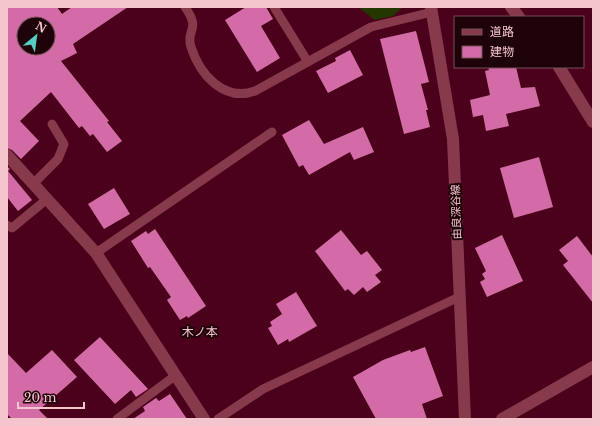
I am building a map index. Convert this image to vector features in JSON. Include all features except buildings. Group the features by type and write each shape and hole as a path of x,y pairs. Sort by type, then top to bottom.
{"street":[{"path":"511,7 518,16"},
{"name":"由良深谷線","path":"432,9 453,139 465,419"},
{"path":"560,68 593,122"},
{"path":"7,155 96,253 204,419"},
{"path":"502,419 593,367"}],"lane":[{"path":"185,7 193,18 194,28 189,37 190,46 207,76 224,90 239,95 255,91 371,27 432,9"},
{"path":"274,7 308,62"},
{"path":"33,184 58,159 64,144 52,124"},
{"path":"96,253 272,132"},
{"path":"7,225 12,228 47,199"},
{"path":"218,419 263,389 459,297"},
{"path":"117,419 176,375"}],"green space":[{"path":"358,7 403,7 393,16 375,20"}],"district":[{"name":"木ノ本","path":"200,332"}]}
